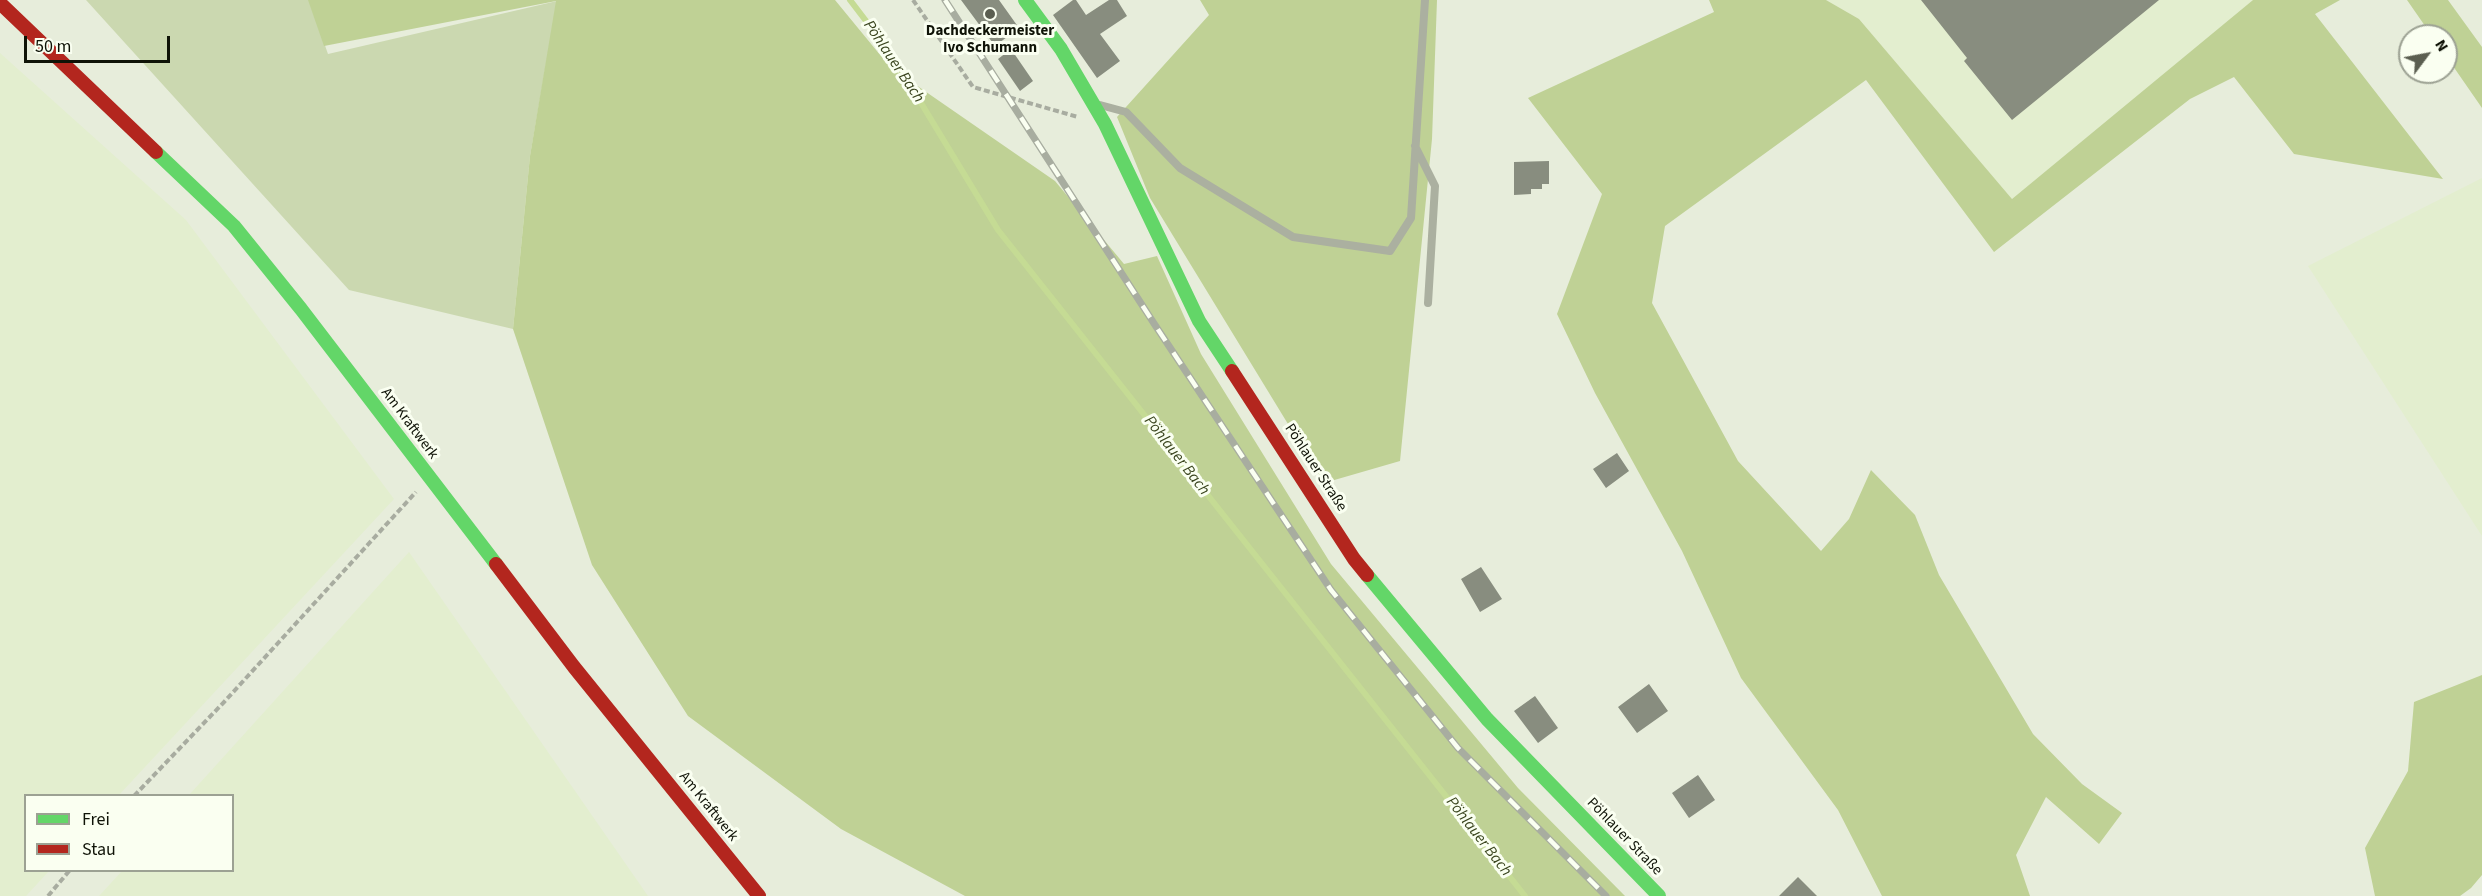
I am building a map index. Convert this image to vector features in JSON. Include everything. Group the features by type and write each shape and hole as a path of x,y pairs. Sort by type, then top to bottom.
{"street":[{"name":"Pöhlauer Straße","path":"1025,0 1061,49 1105,124 1199,321 1354,560 1487,719 1659,896"},
{"name":"Am Kraftwerk","path":"0,3 234,226 301,309 574,667 759,896"}],"lane":[{"path":"1093,104 1126,112 1180,168 1293,237 1390,250 1411,218 1425,0"},
{"path":"1415,146 1435,186 1428,303"}],"path":[{"path":"913,0 973,87 1105,124"},
{"path":"135,794 225,701 429,478"},
{"path":"48,896 68,872"}],"shaded area":[{"path":"86,0 309,0 328,54 557,1 530,156 513,329 349,290"},
{"path":"1826,0 2253,0 2012,199 1859,19"},
{"path":"0,53 186,220 394,499 120,794 24,794 24,872 48,872 26,896 0,896"},
{"path":"2482,178 2482,536 2308,266"},
{"path":"409,552 648,896 99,896 121,872 234,872 234,794 190,794"}],"green space":[{"path":"308,0 835,0 890,67 1055,181 1124,264 1157,256 1201,354 1331,564 1518,788 1625,896 965,896 841,829 688,716 592,565 513,329 530,156 556,1 324,46"},
{"path":"1200,0 1437,0 1432,139 1400,461 1324,483 1150,198 1117,117 1209,15"},
{"path":"1709,0 1826,0 1859,19 2012,199 2253,0 2340,0 2315,14 2443,179 2294,154 2234,77 2190,99 1994,252 1866,80 1665,226 1652,303 1738,461 1821,551 1849,519 1871,470 1915,515 1939,575 2033,734 2082,784 2122,813 2099,844 2046,797 2016,855 2030,896 1882,896 1838,810 1741,678 1682,551 1595,393 1557,314 1602,194 1528,98 1714,12"},
{"path":"2407,0 2448,0 2482,47 2482,108 2458,73 2458,24 2424,24"},
{"path":"2482,675 2482,875 2471,888 2460,896 2375,896 2365,848 2408,771 2414,702"}],"building":[{"name":"Dachdeckermeister Ivo Schumann","path":"961,0 999,0 1019,28 995,46"},
{"path":"1076,0 1086,15 1109,0 1117,0 1127,16 1100,34 1120,61 1097,78 1053,15"},
{"path":"1921,0 2159,0 2012,120 1964,61 1967,58"},
{"path":"1011,49 1033,81 1020,91 998,59"},
{"path":"1549,161 1549,184 1542,184 1542,189 1531,189 1531,194 1514,195 1514,162"},
{"path":"1617,453 1629,471 1606,488 1593,469"},
{"path":"1481,567 1502,599 1480,612 1461,579"},
{"path":"1649,684 1668,711 1637,733 1618,707"},
{"path":"1535,696 1558,728 1538,743 1514,711"},
{"path":"1698,775 1715,800 1689,818 1672,793"},
{"path":"1798,877 1817,896 1779,896"}],"waterway":[{"name":"Pöhlauer Bach","path":"850,0 892,55 998,230 1525,896"}],"railway":[{"path":"945,0 1155,325 1331,590 1458,748 1606,896"}],"traffic: fast":[{"path":"1025,0 1061,49 1105,124 1199,321 1232,371"},
{"path":"156,152 234,226 301,309 496,564"},
{"path":"1367,575 1487,719 1659,896"}],"traffic: jam":[{"path":"0,3 156,152"},
{"path":"1232,371 1354,559 1367,575"},
{"path":"496,564 574,667 759,896"}],"place":[{"name":"Dachdeckermeister Ivo Schumann","path":"990,14"}]}
